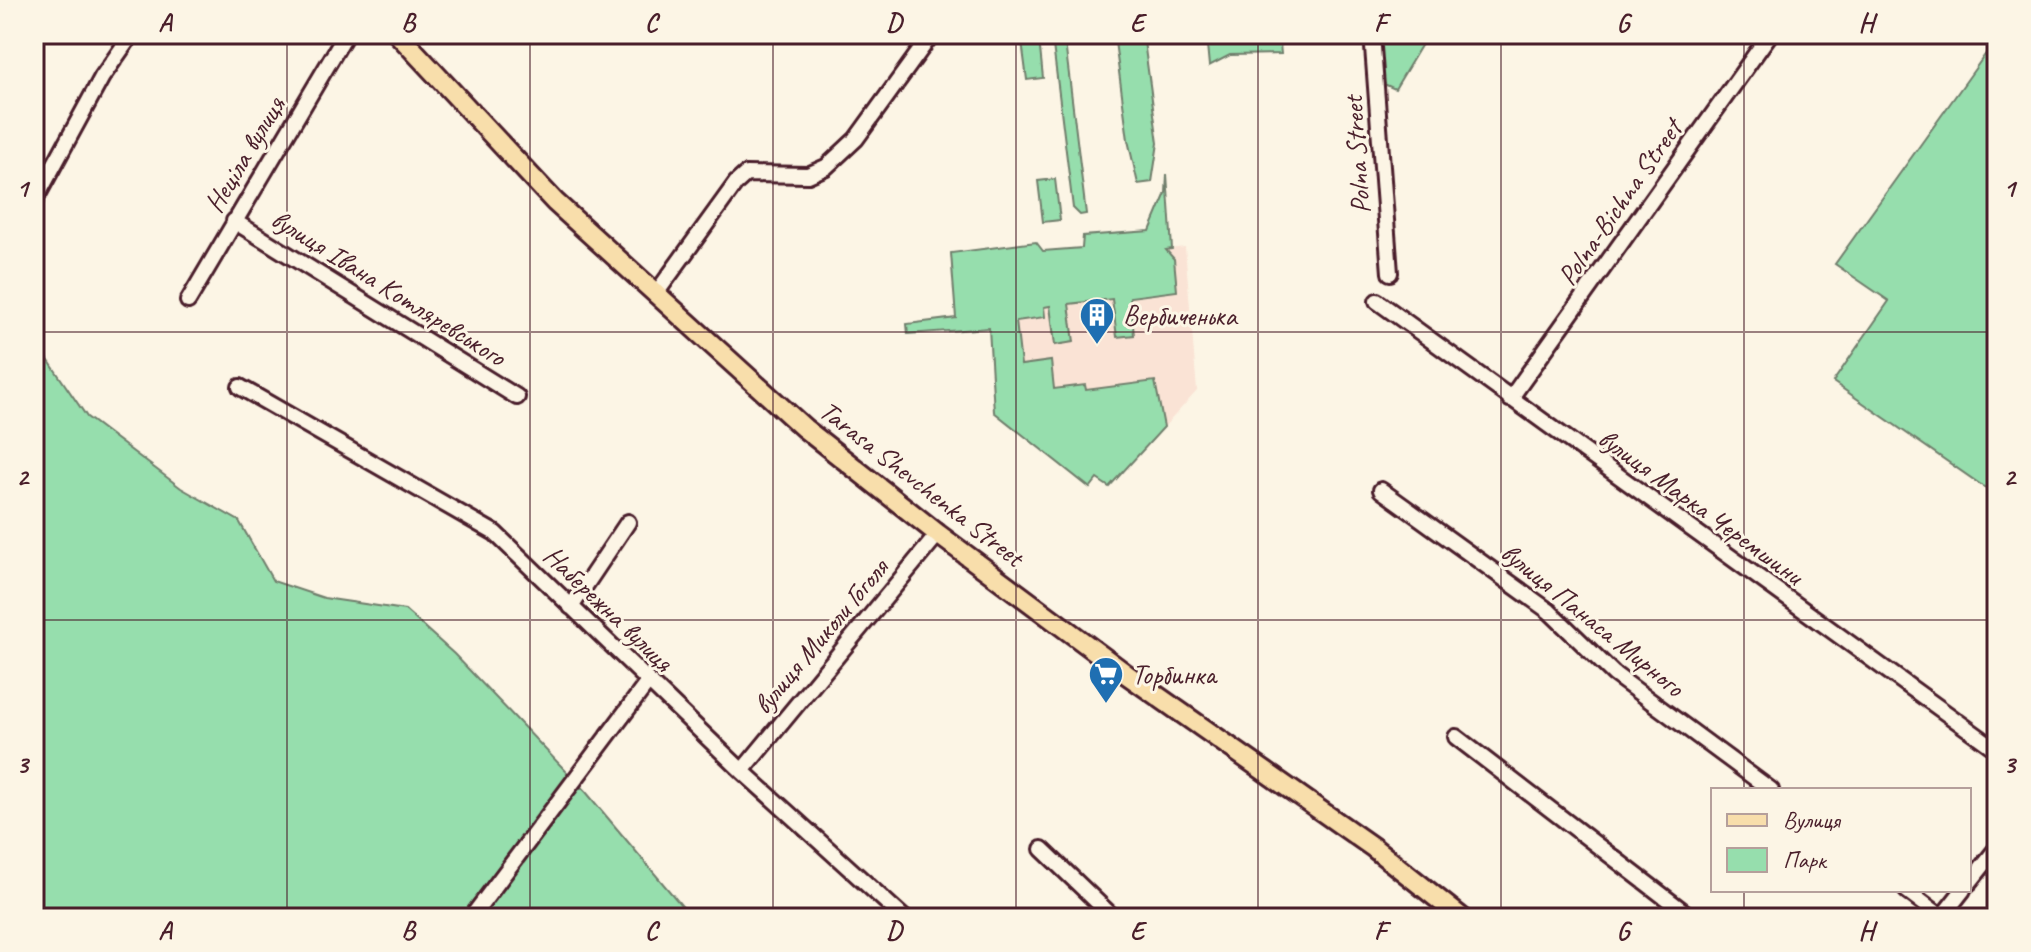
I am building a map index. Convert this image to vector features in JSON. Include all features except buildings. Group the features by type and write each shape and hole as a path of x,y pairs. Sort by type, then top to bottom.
{"main road":[{"name":"Tarasa Shevchenka Street","path":"398,34 555,202 804,428 938,534 1126,674 1374,848 1462,918"}],"street":[{"path":"34,202 102,77 132,34"},
{"name":"Неціла вулиця","path":"188,301 346,34"},
{"path":"655,295 736,183 746,174 808,175 826,167 856,139 932,34"},
{"name":"Polna Street","path":"1372,34 1390,273"},
{"name":"Polna-Bichna Street","path":"1510,399 1770,34"},
{"name":"вулиця Івана Котляревського","path":"234,221 517,397"},
{"name":"вулиця Марка Черемшини","path":"1377,301 1997,750"},
{"name":"Набережна вулиця","path":"240,387 495,533 742,771 904,918"},
{"name":"вулиця Панаса Мирного","path":"1381,490 1549,611 1614,674 1768,788"},
{"path":"571,607 628,522"},
{"name":"вулиця Миколи Гоголя","path":"742,771 938,534"},
{"path":"471,918 648,682"},
{"path":"1456,737 1692,918"},
{"path":"1971,880 1997,848"},
{"path":"1042,849 1114,918"},
{"path":"1909,892 1942,918 1962,892"}],"shaded area":[{"path":"1185,247 1197,391 1109,487 1097,479 1090,488 994,412 989,328 1159,250"}],"green space":[{"path":"1021,34 1064,34 1086,214 1080,215 1073,208 1052,37 1039,39 1043,78 1027,80"},
{"path":"1114,34 1143,34 1158,143 1152,182 1138,184 1128,140"},
{"path":"1206,34 1279,34 1281,54 1230,55 1209,66"},
{"path":"1380,34 1428,34 1395,89 1384,84"},
{"path":"1997,38 1997,496 1833,382 1889,301 1835,264"},
{"path":"1167,174 1172,249 1166,250 1174,259 1177,291 1130,297 1134,335 1117,337 1112,299 1069,304 1074,342 1055,345 1050,306 1044,307 1045,317 1016,321 1021,365 1051,361 1054,389 1085,385 1086,390 1155,381 1164,427 1109,487 1097,479 1090,488 994,412 989,328 908,334 907,324 956,318 951,253 1036,242 1043,251 1082,248 1083,236 1150,231 1166,193"},
{"path":"1055,179 1060,220 1043,222 1038,181"},
{"path":"34,339 87,417 181,488 239,521 273,581 324,598 405,610 454,654 586,792 692,918 34,918"}],"place":[{"name":"Вербиченька","path":"1097,346"},
{"name":"Торбинка","path":"1106,705"}]}
